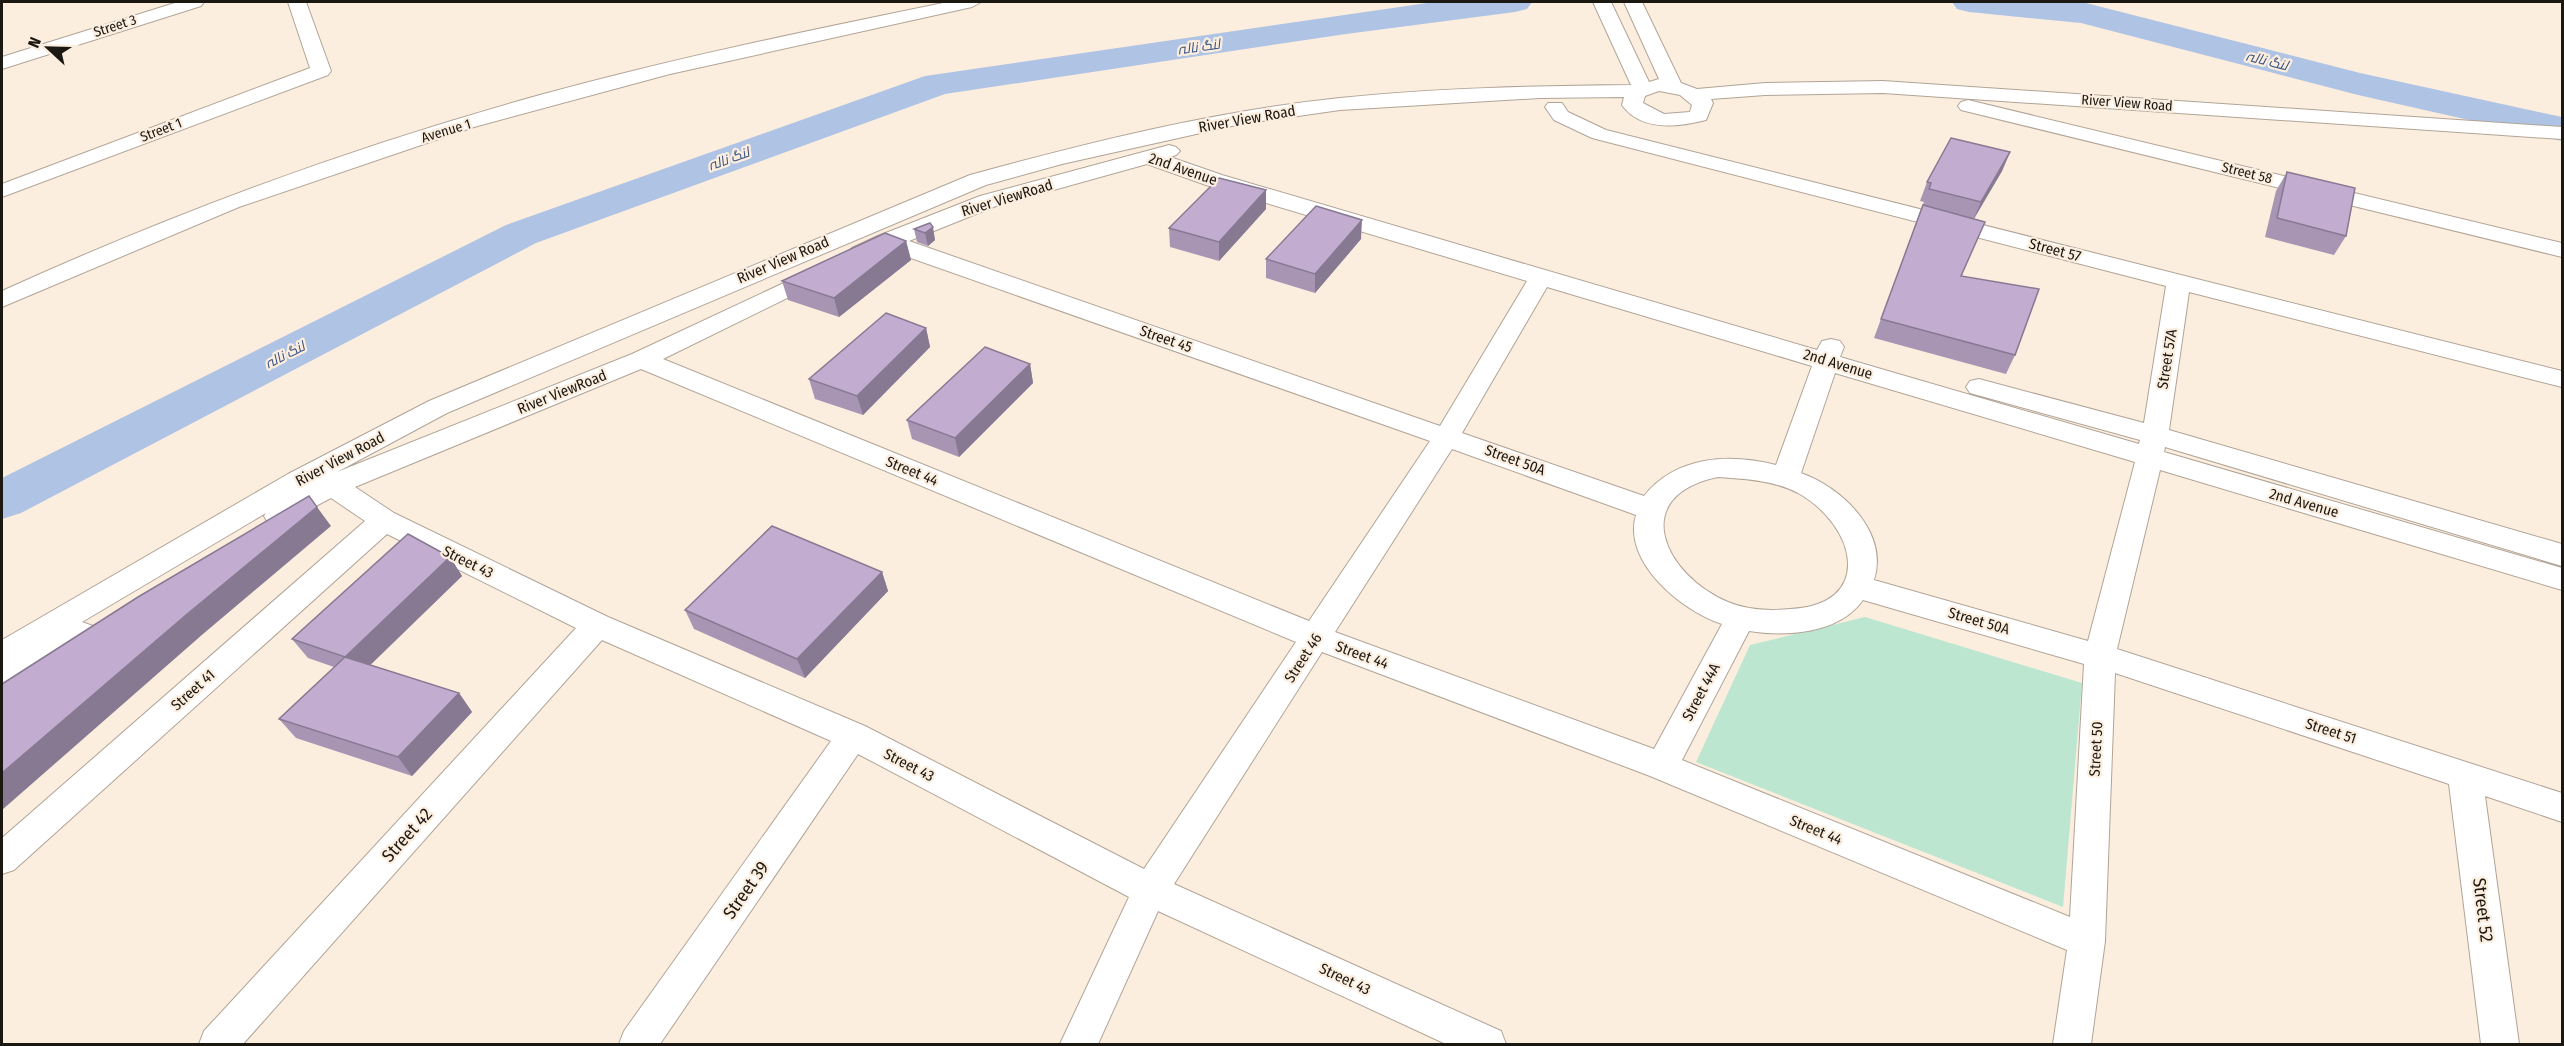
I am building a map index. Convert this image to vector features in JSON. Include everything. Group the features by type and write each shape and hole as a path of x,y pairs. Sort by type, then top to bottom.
{"street":[{"name":"Street 3","path":"2,63 195,2"},
{"name":"Street 1","path":"2,191 321,71 297,2"},
{"path":"900,8 972,2"},
{"path":"1602,2 1648,118 1677,123 1699,116 1697,100 1686,90 1670,82 1633,2"},
{"name":"Avenue 1","path":"2,300 94,257 280,184 459,127 627,79 900,8"},
{"path":"1637,91 1670,82"},
{"name":"River View Road","path":"1697,100 1765,89 1883,87 2562,133"},
{"name":"River View Road","path":"2,655 298,481 438,407 978,180 1116,144 1154,149 1348,120 1555,107 1637,91"},
{"name":"River View Road","path":"1154,149 1241,118 1340,104 1516,93 1637,91"},
{"name":"River View Road","path":"1697,100 1914,102 2562,146"},
{"name":"Street 58","path":"1966,105 2562,250"},
{"name":"Street 57","path":"1555,107 1561,116 1599,134 2562,379"},
{"name":"River ViewRoad","path":"2,683 253,530 332,485 641,360 885,241 988,201 1154,149"},
{"name":"2nd Avenue","path":"1154,149 1214,180 1541,277 1828,353 2151,447 2562,579"},
{"name":"2nd Avenue","path":"1154,149 1684,306 1828,353"},
{"name":"Street 45","path":"885,241 1447,436"},
{"name":"Street 46","path":"1079,1044 1150,890 1447,436 1541,277"},
{"name":"Street 57A","path":"2151,447 2179,282"},
{"path":"1786,477 1828,353"},
{"name":"Street 44","path":"641,360 1316,638 1662,766 2087,941"},
{"name":"Street 50A","path":"1447,436 1650,508"},
{"name":"2nd Avenue","path":"2151,447 2266,466 2562,555"},
{"name":"Street 50","path":"2072,1044 2087,941 2100,656 2151,447"},
{"path":"1718,468 1752,469 1786,477 1817,492 1842,513 1858,537 1865,563 1858,587 1840,606 1812,619 1778,623 1740,618 1704,604 1675,583 1655,558 1652,550 1647,532 1650,508 1665,489 1688,475 1718,468"},
{"name":"Street 43","path":"332,485 384,520 597,625 853,736 1150,890 1486,1044"},
{"name":"Street 41","path":"2,859 384,520"},
{"name":"Street 50A","path":"1858,587 2100,656"},
{"name":"Street 44A","path":"1662,766 1740,618"},
{"name":"Street 42","path":"218,1044 597,625"},
{"name":"Street 51","path":"2100,656 2562,807"},
{"name":"Street 39","path":"638,1044 853,736"},
{"name":"Street 52","path":"2465,775 2500,1044"}],"green space":[{"path":"1865,617 2082,683 2063,907 1696,762 1750,645"}],"building":[{"path":"1951,138 2010,152 1981,202 1929,189 1931,183 1927,182"},
{"path":"2287,172 2355,188 2346,236 2277,218"},
{"path":"1219,178 1266,190 1219,242 1169,228"},
{"path":"1923,205 1985,222 1961,276 2039,289 2015,355 1881,319"},
{"path":"1316,206 1362,220 1315,274 1266,259"},
{"path":"930,223 933,227 925,233 914,229"},
{"path":"885,233 906,241 834,298 782,281"},
{"path":"886,313 926,328 857,396 809,379"},
{"path":"985,347 1030,364 955,438 907,420"},
{"path":"309,496 317,507 186,615 2,773 2,684 138,597"},
{"path":"772,526 882,572 797,659 685,610"},
{"path":"408,534 450,557 345,657 292,639"},
{"path":"345,657 459,693 398,757 279,719"}],"waterway":[{"name":"لنگ نالہ","path":"2,500 521,234 938,84 1346,23 1515,2"},
{"name":"لنگ نالہ","path":"1969,2 2082,13 2358,84 2562,129"}]}
